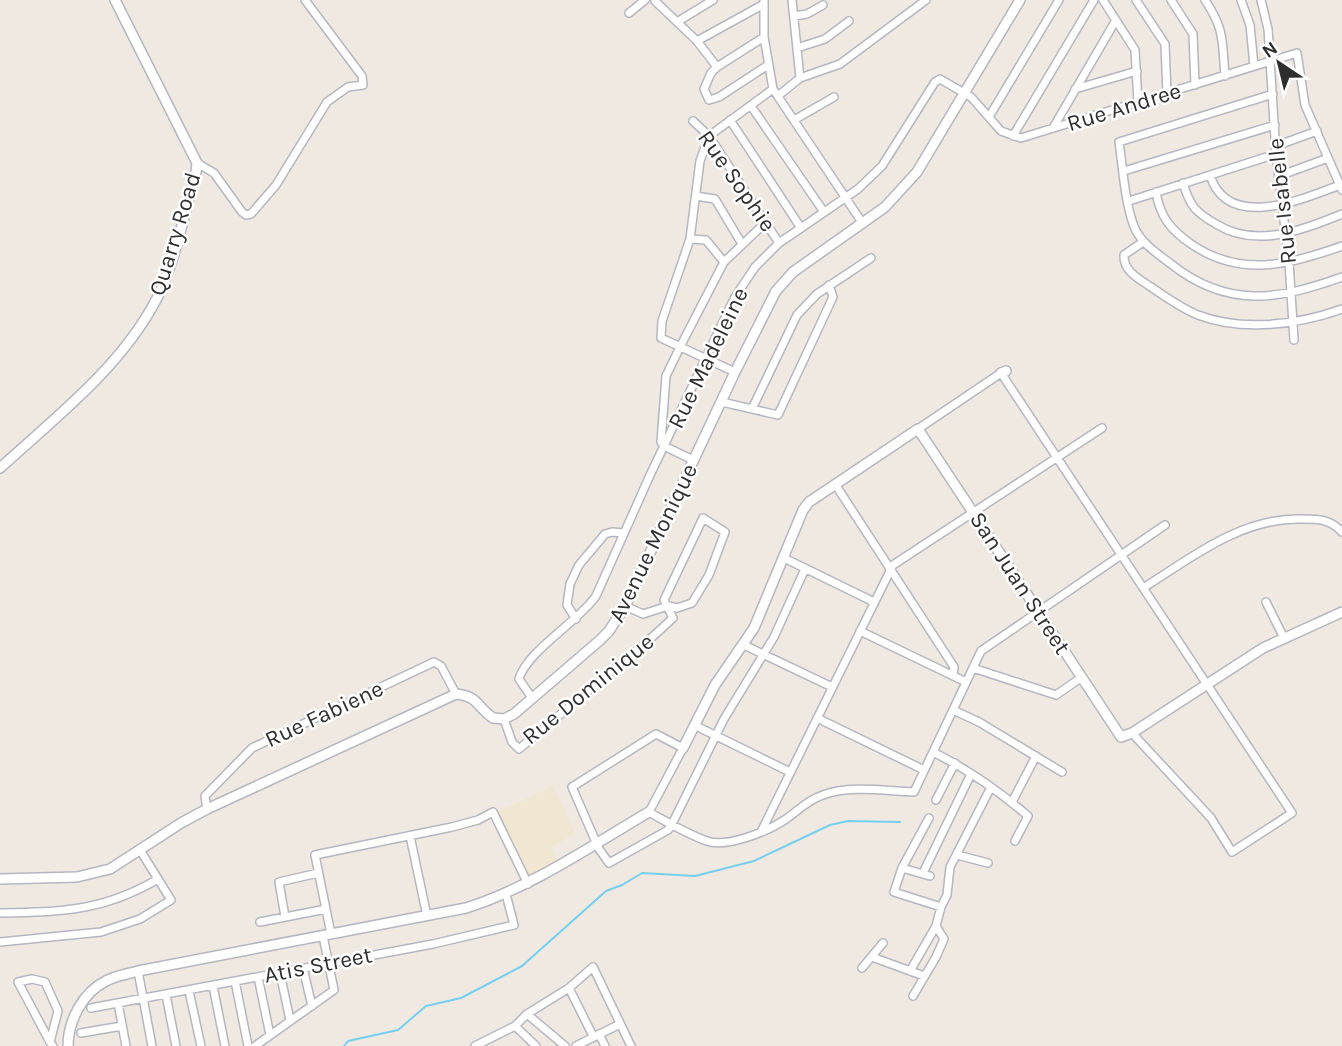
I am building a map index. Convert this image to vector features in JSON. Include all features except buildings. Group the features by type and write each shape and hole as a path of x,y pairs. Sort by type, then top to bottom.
{"street":[{"name":"Quarry Road","path":"0,468 96,379 115,358 157,299 169,267 197,163 115,0"},
{"path":"197,163 214,173 242,212 251,214 276,185 327,102 348,87 363,85 362,76 304,0"},
{"path":"629,13 646,0 656,0 697,41 717,67"},
{"path":"677,22 713,0"},
{"path":"792,0 800,78"},
{"path":"735,372 661,338 662,321 690,239 700,161 709,136 751,106 800,78 840,64 926,0"},
{"name":"Avenue Monique","path":"504,719 609,631 625,606 768,306 786,280 885,207 916,172 1020,0"},
{"path":"989,117 1059,0"},
{"path":"965,93 1001,131 1013,136 1094,0"},
{"path":"1103,0 1135,50 1138,102"},
{"path":"1136,0 1165,44 1167,94"},
{"path":"1171,0 1193,34 1195,85"},
{"path":"1205,0 1219,21 1225,76"},
{"path":"1241,0 1250,25 1254,66"},
{"name":"Rue Isabelle","path":"1261,0 1268,29 1276,150 1289,262 1294,340"},
{"path":"697,41 764,2"},
{"path":"764,2 764,37 775,92 863,224"},
{"path":"794,16 807,14 823,5"},
{"path":"1053,128 1116,20"},
{"path":"797,48 825,39 849,21"},
{"path":"764,37 717,67 704,89 709,100 719,97 768,65"},
{"name":"Rue Andree","path":"1013,136 1021,138 1297,53 1306,105 1317,131"},
{"path":"1075,89 1137,71"},
{"name":"Rue Madeleine","path":"532,698 519,679 521,673 540,649 576,619 596,596 735,297 755,267 779,243 870,179 890,156 935,82 940,79 965,93"},
{"path":"1273,94 1119,142 1132,221 1143,242 1185,275 1220,291 1255,296 1291,293 1342,277"},
{"path":"794,121 834,97"},
{"path":"751,106 824,212"},
{"path":"730,120 801,228"},
{"name":"Rue Sophie","path":"693,121 709,136 779,243"},
{"path":"1124,171 1275,125"},
{"path":"1129,201 1210,175 1317,131 1341,187 1282,205 1250,208 1238,205 1219,192 1213,187 1210,175"},
{"path":"1279,176 1328,158"},
{"path":"1183,183 1189,202 1195,210 1223,229 1238,235 1255,237 1286,234 1342,214"},
{"path":"1156,192 1164,219 1178,234 1204,252 1226,261 1247,266 1268,265 1315,256 1342,246"},
{"path":"696,196 715,199 742,244"},
{"path":"693,460 664,446 660,437 666,376 724,262 766,222"},
{"path":"690,239 706,240 724,262"},
{"path":"1143,242 1124,256 1127,268 1182,308 1223,323 1293,322 1342,309"},
{"path":"752,410 797,315 829,285 871,258"},
{"path":"722,402 778,415 833,297 829,285"},
{"path":"68,1046 68,1034 81,1004 95,988 112,978 466,908 528,884 649,812 715,685 754,628 803,510 809,502 1003,372 1143,589 1207,684 1292,813 1232,852 1211,818 1132,733 1207,684 1254,654 1342,612"},
{"path":"761,832 890,569 1102,428"},
{"name":"San Juan Street","path":"918,429 1121,737 1132,733"},
{"path":"835,484 954,667 953,676"},
{"path":"625,606 643,614 668,606 677,608 692,603 709,575 725,532 703,518 664,600 668,606"},
{"path":"1143,589 1231,535 1263,522 1324,519 1342,532"},
{"path":"649,812 709,842 720,842 761,832 785,820 798,808 825,793 914,792 981,651 1165,525"},
{"path":"576,619 567,605 572,577 605,534 623,533"},
{"path":"784,558 874,602"},
{"path":"683,748 656,734 572,787 596,843 609,863 668,830 716,736 783,621 806,569"},
{"path":"1266,602 1284,638"},
{"name":"Rue Dominique","path":"504,719 512,743 519,749 673,618 668,606"},
{"path":"860,631 966,682"},
{"path":"744,645 832,687"},
{"name":"Rue Fabiene","path":"207,810 205,796 253,748 434,662 440,666 456,694"},
{"path":"973,668 1056,695 1082,677"},
{"path":"0,878 86,876 110,869 181,823 456,694 475,699 493,718 504,719"},
{"path":"953,710 979,722 1062,772"},
{"path":"817,718 924,770"},
{"path":"694,725 790,772"},
{"path":"933,752 955,763 1028,816 1015,841"},
{"path":"1012,802 1036,756"},
{"path":"936,800 955,763"},
{"path":"902,867 926,875 971,775"},
{"path":"910,971 936,926 947,895 950,867 990,787"},
{"path":"255,1046 334,990 329,963 326,909 315,855 475,821 493,812 528,884"},
{"path":"929,818 902,867 894,892 941,907"},
{"path":"410,836 427,916"},
{"path":"0,942 101,932 141,919 171,900 140,850"},
{"path":"957,855 988,863"},
{"path":"285,917 279,882 318,873"},
{"path":"0,913 68,911 107,904 158,879"},
{"name":"Atis Street","path":"91,1008 433,944 514,925 506,894"},
{"path":"260,922 326,909"},
{"path":"913,996 944,939 936,926"},
{"path":"862,968 883,943"},
{"path":"872,957 924,976"},
{"path":"475,1046 515,1026 527,1014 569,988 593,967 631,1046"},
{"path":"303,968 312,1006"},
{"path":"138,971 152,1046"},
{"path":"280,973 290,1020"},
{"path":"258,977 270,1035"},
{"path":"32,979 45,982 58,1010 51,1044 25,994 18,982 32,979"},
{"path":"235,981 248,1046"},
{"path":"213,986 225,1046"},
{"path":"569,988 605,1046"},
{"path":"189,991 201,1046"},
{"path":"166,995 176,1046"},
{"path":"118,1003 126,1046"},
{"path":"527,1014 565,1046"},
{"path":"576,1046 620,1024"},
{"path":"81,1033 122,1026"},
{"path":"515,1026 536,1046"}],"shaded area":[{"path":"553,786 575,833 551,848 558,861 529,878 497,812"}],"waterway":[{"path":"344,1046 348,1041 398,1030 426,1006 461,998 522,966 606,891 642,873 695,876 754,861 830,825 848,821 900,822"}]}
